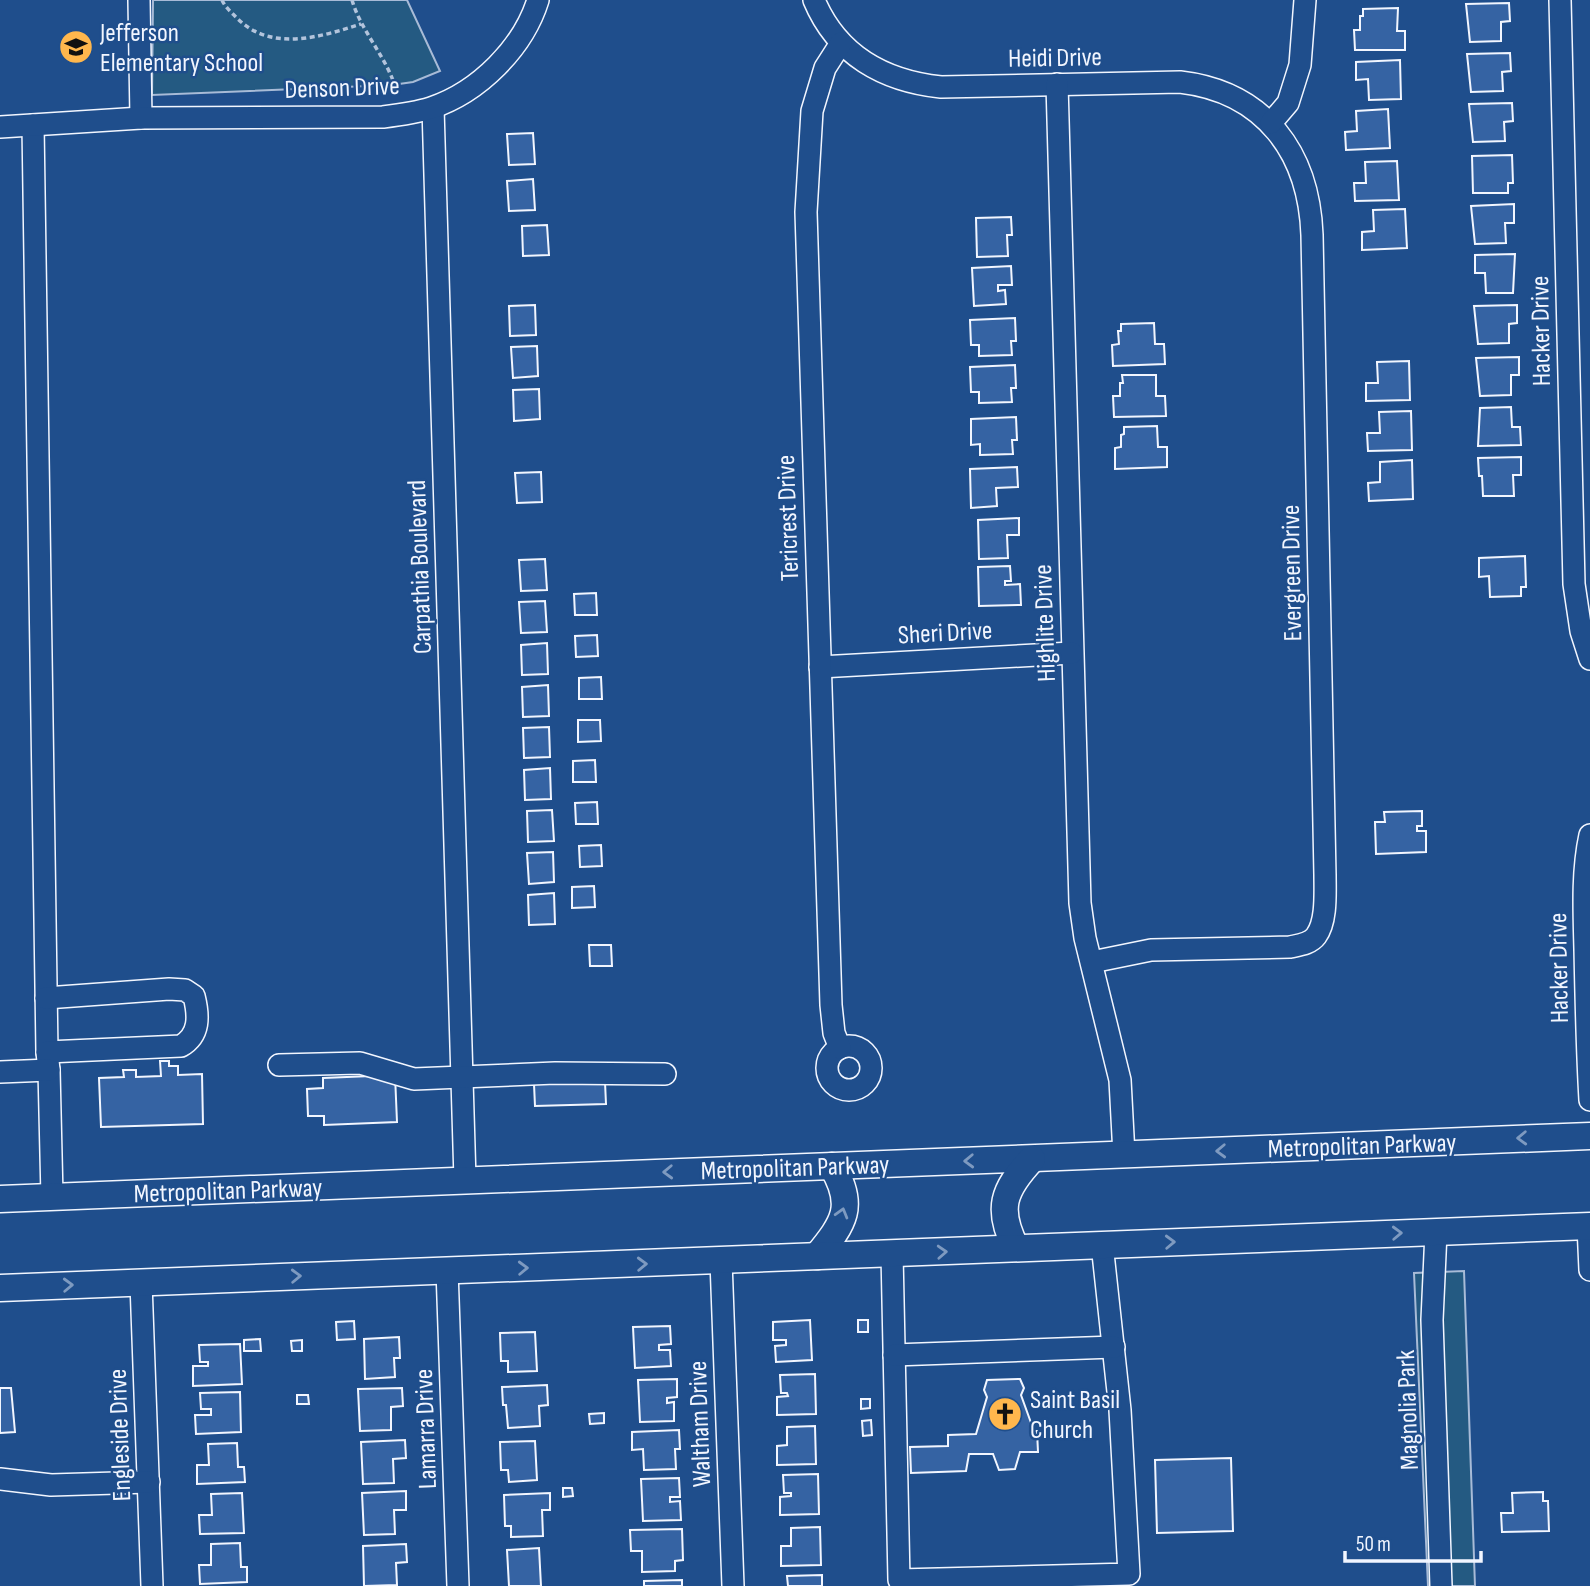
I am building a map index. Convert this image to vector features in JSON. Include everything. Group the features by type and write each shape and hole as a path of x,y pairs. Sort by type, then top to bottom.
{"main road":[{"name":"Metropolitan Parkway","path":"0,1199 1590,1136"},
{"path":"1016,1248 1007,1231 1004,1202 1017,1175 1032,1159"},
{"path":"817,1256 832,1238 845,1210 846,1197 842,1183 832,1166"},
{"path":"0,1288 1589,1226"}],"street":[{"path":"139,0 141,118"},
{"path":"433,108 474,86 507,55 525,30 538,0"},
{"path":"814,0 822,19 841,43"},
{"path":"1271,123 1288,103 1300,65 1305,0"},
{"name":"Hacker Drive","path":"1560,0 1574,584 1581,631 1590,659"},
{"name":"Heidi Drive","path":"841,43 858,59 879,72 921,85 941,87 1191,83 1209,87 1244,103 1271,123"},
{"name":"Tericrest Drive","path":"840,1048 834,1033 831,1006 806,212 812,111 825,68 841,43"},
{"name":"Highlite Drive","path":"1057,84 1080,903 1120,1080 1124,1154"},
{"name":"Denson Drive","path":"0,127 141,118 383,117 433,108"},
{"name":"Carpathia Boulevard","path":"433,108 465,1180"},
{"name":"Evergreen Drive","path":"1093,962 1151,950 1290,947 1305,944 1315,937 1321,920 1325,898 1325,861 1311,214 1305,183 1293,153 1271,123"},
{"path":"33,125 46,998 52,1197"},
{"name":"Sheri Drive","path":"820,667 1072,653"},
{"name":"Hacker Drive","path":"1590,835 1586,852 1584,912 1590,1100"},
{"path":"0,1072 48,1061 181,1046 195,1034 197,1026 194,996 185,990 46,998"},
{"path":"279,1065 359,1063 414,1079 555,1073 665,1074"},
{"path":"1589,1226 1590,1270"},
{"name":"Magnolia Park","path":"1436,1232 1432,1320 1441,1586"},
{"path":"892,1254 899,1580 1129,1574 1120,1410 1102,1244"},
{"name":"Waltham Drive","path":"721,1261 733,1586"},
{"name":"Lamarra Drive","path":"447,1270 458,1586"},
{"name":"Engleside Drive","path":"141,1283 152,1586"},
{"path":"894,1355 1114,1347"},
{"path":"0,1479 51,1485 149,1482"}],"path":[{"path":"222,0 247,29 272,38 296,40 331,34 361,24"},
{"path":"352,0 361,24 389,69 395,86"}],"shaded area":[{"path":"153,0 407,0 440,71 413,82 392,85 152,95"},
{"path":"1464,1271 1475,1586 1428,1586 1414,1273"}],"building":[{"path":"1509,3 1510,21 1501,22 1501,41 1470,42 1466,4"},
{"path":"1398,8 1397,31 1405,31 1405,50 1355,50 1354,30 1360,30 1363,9"},
{"path":"1510,53 1511,71 1502,72 1503,91 1471,92 1467,54"},
{"path":"1400,60 1401,99 1369,100 1368,79 1356,80 1356,62"},
{"path":"1512,103 1513,121 1504,122 1505,141 1473,142 1469,104"},
{"path":"1388,109 1390,148 1346,150 1345,132 1357,131 1356,111"},
{"path":"533,133 535,164 509,165 507,134"},
{"path":"1512,155 1513,183 1508,183 1508,193 1473,193 1472,156"},
{"path":"1397,161 1399,200 1355,201 1354,183 1366,183 1365,162"},
{"path":"533,179 535,210 509,211 507,181"},
{"path":"1514,204 1514,223 1505,223 1506,243 1475,244 1471,206"},
{"path":"1405,209 1407,248 1362,250 1362,232 1374,231 1373,210"},
{"path":"1011,217 1012,235 1007,235 1008,256 977,257 976,218"},
{"path":"547,225 549,255 523,256 522,226"},
{"path":"1515,254 1513,293 1486,293 1485,273 1475,273 1475,255"},
{"path":"1011,266 1012,285 998,285 998,291 1005,290 1006,304 974,306 972,268"},
{"path":"535,305 536,335 510,336 509,306"},
{"path":"1517,305 1517,323 1509,324 1509,343 1478,344 1474,306"},
{"path":"1015,318 1016,341 1011,341 1012,355 979,356 979,345 971,345 970,320"},
{"path":"1154,323 1155,344 1164,344 1165,364 1113,366 1112,345 1119,344 1118,331 1121,331 1121,324"},
{"path":"537,346 538,376 513,378 511,347"},
{"path":"1519,357 1519,375 1511,375 1511,395 1480,396 1476,358"},
{"path":"1409,361 1410,400 1366,401 1366,383 1378,383 1377,362"},
{"path":"1015,365 1016,388 1011,388 1012,402 979,403 979,392 971,392 970,367"},
{"path":"1122,375 1156,375 1156,396 1165,396 1166,416 1114,417 1113,396 1120,396"},
{"path":"539,389 540,419 514,421 513,390"},
{"path":"1511,407 1512,427 1520,427 1521,445 1478,446 1480,408"},
{"path":"1411,411 1412,450 1368,451 1367,433 1380,433 1379,412"},
{"path":"1016,417 1017,440 1012,440 1013,454 980,455 980,444 971,445 971,419"},
{"path":"1157,426 1158,447 1167,447 1167,467 1115,469 1115,448 1121,447 1124,427"},
{"path":"1521,457 1521,475 1513,475 1514,496 1483,496 1478,458"},
{"path":"1412,460 1413,499 1369,501 1368,483 1380,482 1380,462"},
{"path":"1017,467 1018,487 996,488 997,506 971,508 970,469"},
{"path":"541,472 542,502 517,503 515,473"},
{"path":"1019,518 1019,535 1007,535 1008,558 979,559 978,520"},
{"path":"1525,556 1526,587 1521,587 1521,596 1490,597 1489,576 1479,577 1479,558"},
{"path":"545,559 547,590 521,591 519,560"},
{"path":"1010,566 1011,581 1005,581 1005,585 1020,584 1021,605 979,606 978,567"},
{"path":"596,593 597,615 575,615 574,594"},
{"path":"545,601 547,632 521,633 519,602"},
{"path":"597,635 598,656 576,657 575,636"},
{"path":"547,643 548,674 522,675 521,645"},
{"path":"601,677 602,699 579,699 579,678"},
{"path":"548,685 549,716 523,717 522,687"},
{"path":"578,720 600,720 601,741 578,742"},
{"path":"549,727 550,757 524,758 523,728"},
{"path":"595,760 596,782 573,782 573,761"},
{"path":"550,768 551,799 525,800 524,770"},
{"path":"597,802 598,824 576,824 575,803"},
{"path":"552,810 554,841 528,842 527,811"},
{"path":"1422,811 1422,826 1417,826 1417,831 1426,831 1426,852 1376,854 1375,822 1385,822 1384,812"},
{"path":"601,845 602,866 580,867 579,846"},
{"path":"553,852 554,882 529,884 527,853"},
{"path":"594,886 595,907 572,908 572,887"},
{"path":"554,893 555,924 529,925 528,895"},
{"path":"589,945 611,945 612,966 590,966"},
{"path":"160,1061 169,1061 169,1066 178,1066 178,1075 202,1074 203,1124 101,1127 99,1078 124,1077 123,1070 136,1070 136,1077 161,1076"},
{"path":"395,1075 397,1122 324,1125 324,1116 308,1116 307,1089 323,1088 323,1078"},
{"path":"605,1082 606,1104 535,1106 534,1084"},
{"path":"810,1320 812,1360 776,1362 775,1346 786,1345 786,1340 773,1340 773,1322"},
{"path":"858,1320 868,1320 868,1332 858,1332"},
{"path":"354,1321 355,1339 337,1340 336,1322"},
{"path":"670,1326 671,1344 659,1345 659,1350 670,1350 671,1366 635,1368 633,1327"},
{"path":"535,1332 537,1371 508,1372 508,1361 501,1361 500,1333"},
{"path":"399,1337 400,1358 394,1358 395,1377 365,1379 364,1339"},
{"path":"260,1339 261,1351 244,1351 244,1340"},
{"path":"302,1340 302,1351 292,1351 291,1341"},
{"path":"240,1344 242,1384 193,1386 193,1366 208,1366 208,1362 200,1362 199,1345"},
{"path":"815,1374 816,1414 777,1415 777,1397 788,1396 787,1393 781,1393 780,1375"},
{"path":"677,1379 677,1397 667,1398 667,1403 674,1402 674,1421 640,1422 638,1380"},
{"name":"Saint Basil Church","path":"1020,1379 1024,1388 1021,1395 1034,1431 1037,1431 1038,1452 1020,1452 1015,1469 999,1470 993,1454 969,1454 966,1471 911,1473 910,1447 948,1446 948,1435 976,1434 987,1397 984,1390 987,1380"},
{"path":"547,1385 548,1405 539,1406 540,1426 508,1428 502,1387"},
{"path":"0,1388 11,1388 15,1432 0,1433"},
{"path":"402,1388 403,1406 391,1407 391,1430 360,1431 358,1389"},
{"path":"240,1392 241,1432 196,1434 195,1415 211,1415 211,1409 201,1409 200,1393"},
{"path":"297,1395 308,1395 309,1404 297,1404"},
{"path":"861,1399 870,1399 870,1408 861,1409"},
{"path":"604,1413 604,1423 590,1424 589,1414"},
{"path":"871,1420 872,1435 863,1436 862,1421"},
{"path":"815,1426 816,1464 777,1465 777,1446 787,1445 787,1427"},
{"path":"679,1430 680,1449 675,1449 676,1469 644,1470 643,1449 632,1450 632,1432"},
{"path":"405,1440 406,1458 393,1459 394,1483 363,1484 361,1442"},
{"path":"535,1441 537,1480 509,1482 508,1470 501,1470 500,1442"},
{"path":"237,1443 238,1467 244,1467 245,1482 197,1484 197,1465 209,1465 208,1444"},
{"path":"1231,1458 1233,1531 1157,1533 1155,1460"},
{"path":"818,1474 819,1514 780,1515 780,1497 791,1496 791,1493 784,1493 783,1475"},
{"path":"679,1478 680,1497 670,1497 670,1502 680,1501 681,1520 643,1521 641,1479"},
{"path":"563,1488 572,1488 573,1496 563,1497"},
{"path":"406,1491 406,1510 394,1510 395,1534 364,1535 362,1493"},
{"path":"1543,1492 1543,1501 1548,1501 1549,1531 1502,1532 1501,1513 1513,1513 1512,1493"},
{"path":"242,1493 244,1533 200,1534 199,1515 212,1515 211,1494"},
{"path":"550,1493 550,1510 542,1510 543,1536 511,1537 511,1526 505,1526 504,1495"},
{"path":"820,1527 821,1565 781,1566 781,1546 791,1546 791,1528"},
{"path":"682,1529 683,1560 675,1561 675,1571 642,1572 642,1551 631,1551 630,1530"},
{"path":"240,1543 241,1567 247,1567 247,1582 200,1584 199,1565 211,1565 211,1544"},
{"path":"406,1544 407,1562 396,1563 397,1585 364,1586 363,1546"},
{"path":"539,1548 541,1586 509,1586 507,1550"},
{"path":"822,1575 822,1586 788,1586 787,1576"},
{"path":"682,1580 682,1586 644,1586 644,1581"}],"place":[{"name":"Jefferson Elementary School","path":"76,47"},
{"name":"Saint Basil Church","path":"1005,1414"}]}
